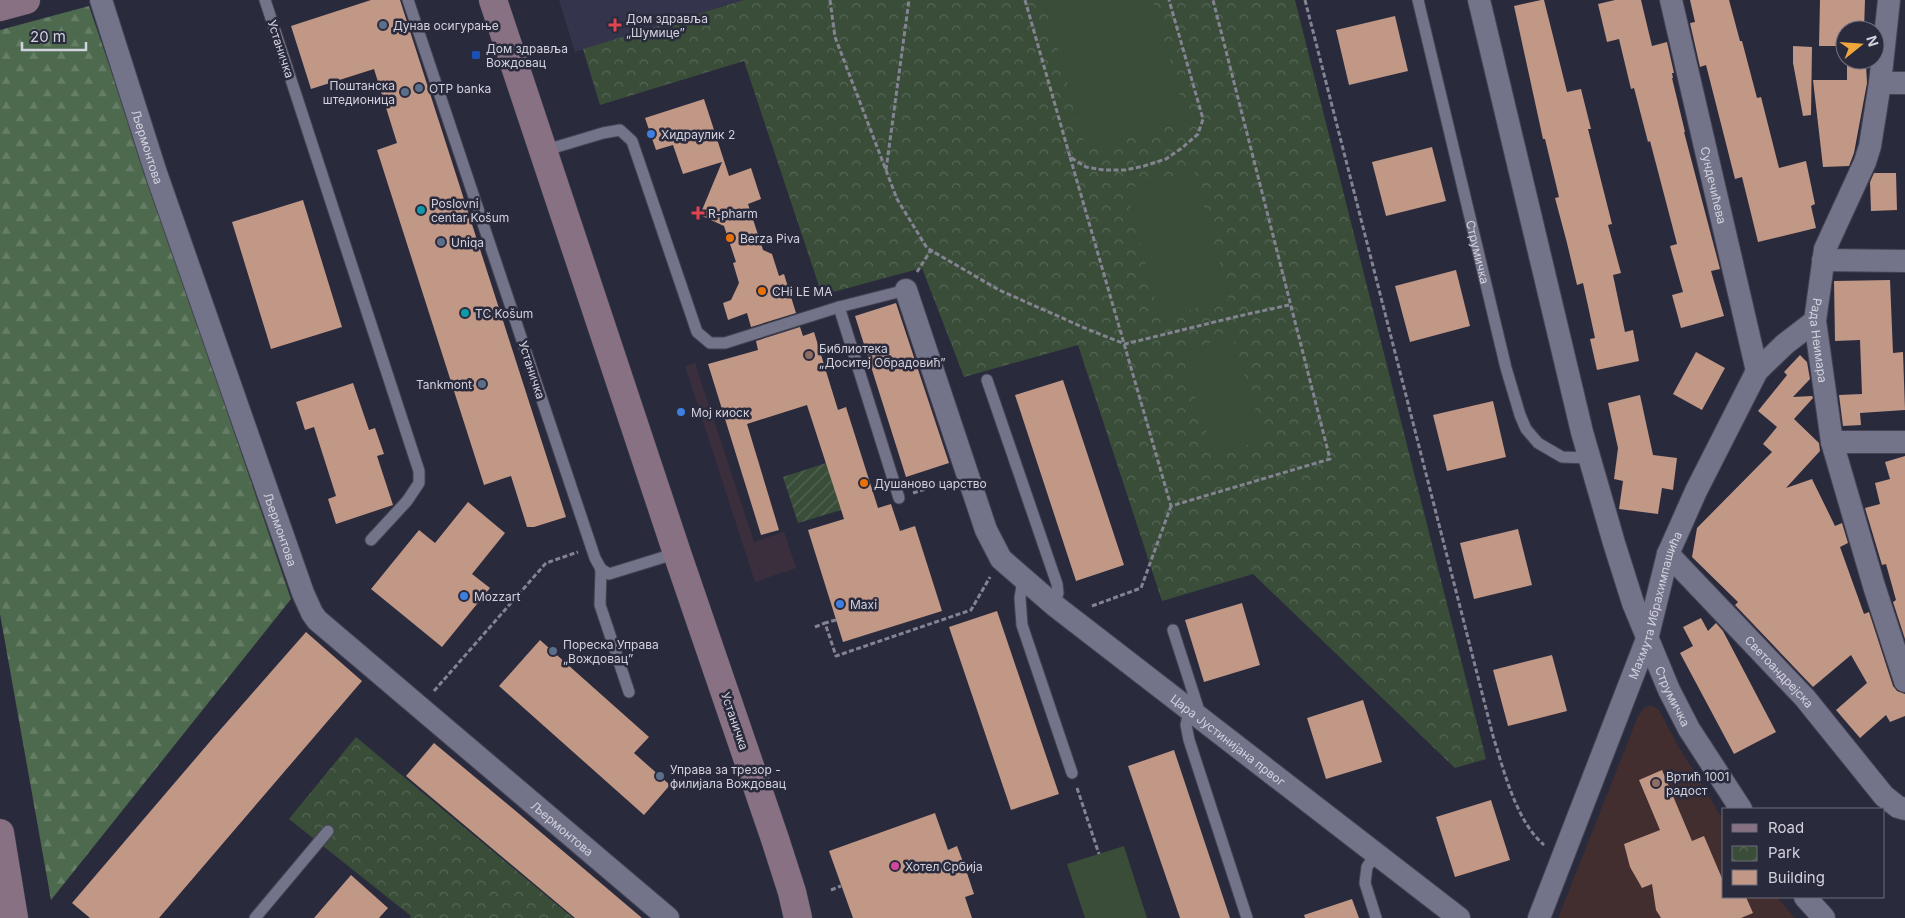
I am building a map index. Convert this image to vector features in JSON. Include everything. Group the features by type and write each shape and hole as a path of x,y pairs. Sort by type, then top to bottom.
{"main road":[{"path":"0,7 26,0"},
{"name":"Устаничка","path":"493,0 677,553 775,839 792,892 798,918"},
{"path":"0,833 14,918"}],"street":[{"name":"Љермонтова","path":"101,0 156,173 308,605 317,620 668,918"},
{"name":"Струмичка","path":"1479,0 1590,458 1614,543 1647,639 1669,690 1689,729 1740,808"},
{"name":"Сундечићева","path":"1671,0 1757,371"},
{"name":"Рада Неимара","path":"1889,0 1880,84 1870,146 1865,162 1825,249 1815,321 1832,442 1874,586 1905,681"},
{"path":"1880,84 1905,83"},
{"path":"1823,260 1905,260"},
{"path":"906,290 986,530 1001,559"},
{"name":"Махмута Ибрахимпашића","path":"1540,918 1647,639 1668,554 1696,491 1757,371 1785,344 1815,321"},
{"path":"1832,442 1905,442"},
{"name":"Светоандрејска","path":"1668,554 1805,698 1905,824"},
{"name":"Цара Јустинијана првог","path":"1001,559 1054,605 1460,918"},
{"name":"Светоандрејска","path":"1884,796 1898,808 1905,810"},
{"path":"1806,898 1824,918"}],"lane":[{"name":"Устаничка","path":"266,0 418,470 419,483 407,501 371,540"},
{"name":"Устаничка","path":"408,0 591,548 601,569 600,605 629,692"},
{"name":"Струмичка","path":"1418,0 1504,358 1520,415 1526,429 1538,443 1562,457 1590,458"},
{"path":"543,151 603,133 620,130 632,141 697,332 710,343 725,343 839,307 906,290"},
{"path":"839,307 899,498"},
{"path":"987,380 1057,584 1058,593 1054,605"},
{"path":"601,569 609,574 677,553"},
{"path":"1024,580 1020,598 1022,625 1072,773"},
{"path":"1173,630 1195,715 1186,725 1189,740 1246,918"},
{"path":"255,918 328,830"},
{"path":"1376,854 1367,867 1365,883 1376,918"}],"path":[{"path":"830,0 835,37 897,199 927,248 999,290 1125,344 1239,316 1289,306"},
{"path":"886,170 909,0"},
{"path":"1025,0 1171,506 1141,588 1096,605"},
{"path":"1070,157 1086,167 1104,170 1125,170 1166,159 1198,134 1203,119 1169,0"},
{"path":"1171,506 1330,459 1289,306 1213,0"},
{"path":"1305,0 1493,736 1506,778 1529,830 1544,845 1564,857"},
{"path":"899,498 968,476"},
{"path":"421,707 546,563 591,548"},
{"path":"825,623 836,656 971,610 1001,559"},
{"path":"815,627 836,620"},
{"path":"1072,773 1099,854"},
{"path":"831,890 841,886"}],"shaded area":[{"name":"Дом здравља „Шумице”","path":"559,0 744,0 575,52"},
{"path":"695,363 754,542 784,532 796,568 755,582 685,366"},
{"name":"Вртић 1001 радост","path":"1651,705 1659,710 1677,744 1722,818 1722,898 1778,898 1795,918 1558,918 1638,716 1644,708"}],"green space":[{"path":"744,0 1295,0 1486,759 1455,768 1253,574 1162,601 1078,345 964,377 922,268 822,295 744,61 600,105 583,49"},
{"path":"1044,0 1153,0 1187,121 1086,149"},
{"path":"89,6 291,599 51,900 0,614 0,30"},
{"path":"1194,171 1229,299 1160,318 1126,189"},
{"path":"1232,336 1265,439 1214,456 1181,352"},
{"path":"826,463 841,510 798,523 783,477"},
{"path":"356,737 573,918 410,918 411,916 289,819"},
{"path":"1124,846 1147,918 1085,918 1067,864"}],"building":[{"path":"371,0 400,0 566,517 534,527 527,527 511,476 484,485 377,150 397,143 374,69 311,89 291,26"},
{"path":"1544,0 1567,92 1581,89 1591,129 1588,129 1612,224 1608,225 1621,273 1613,275 1625,332 1633,330 1639,361 1597,370 1590,339 1595,338 1583,283 1577,285 1555,198 1559,197 1545,139 1543,139 1514,6"},
{"path":"1615,0 1641,0 1652,46 1667,42 1674,73 1672,73 1672,78 1684,132 1720,269 1711,271 1724,316 1681,328 1672,295 1683,292 1670,246 1677,244 1650,141 1648,142 1634,88 1631,89 1619,39 1607,42 1598,4"},
{"path":"1690,0 1729,0 1757,98 1761,97 1779,168 1806,161 1815,204 1811,206 1816,228 1758,242 1742,177 1735,179 1706,65 1700,67 1690,23 1695,22"},
{"path":"1820,0 1865,0 1864,20 1835,20 1835,46 1819,46"},
{"path":"1395,16 1408,71 1349,85 1336,30"},
{"path":"1793,46 1812,47 1811,115 1803,116 1793,63"},
{"path":"1847,70 1866,70 1867,83 1854,153 1849,166 1823,167 1813,80 1847,80"},
{"path":"704,99 729,176 751,168 761,199 748,204 763,250 772,254 779,276 784,274 796,313 751,327 747,313 728,320 723,303 731,300 739,283 733,263 736,262 724,226 700,215 722,162 683,174 673,145 656,150 645,118"},
{"path":"1432,147 1446,201 1386,216 1372,162"},
{"path":"1874,173 1896,173 1897,210 1871,211 1870,182"},
{"path":"303,200 342,327 271,349 232,222"},
{"path":"1456,270 1470,326 1410,342 1395,286"},
{"path":"1890,280 1893,353 1903,352 1905,410 1860,413 1861,425 1843,426 1839,395 1862,394 1860,340 1835,341 1834,281"},
{"path":"896,303 949,463 906,477 855,316"},
{"path":"800,327 803,336 814,332 838,410 846,407 878,508 891,504 900,531 915,526 942,611 843,642 808,530 844,519 807,405 747,424 779,530 761,535 708,364 758,350 756,341"},
{"path":"1696,352 1725,368 1702,410 1673,394"},
{"path":"1800,355 1807,362 1810,379 1793,397 1812,396 1813,398 1794,419 1819,443 1820,451 1786,488 1812,479 1835,526 1842,523 1848,543 1840,547 1864,614 1869,612 1893,686 1897,691 1905,694 1905,716 1890,722 1886,715 1860,738 1836,710 1867,683 1851,655 1813,687 1735,605 1738,602 1692,557 1697,528 1772,452 1763,444 1777,427 1758,411 1787,375 1784,372"},
{"path":"1063,380 1124,565 1076,581 1015,395"},
{"path":"353,383 369,430 375,428 384,454 377,456 393,505 336,524 328,499 336,496 314,427 305,430 296,402"},
{"path":"1640,395 1653,455 1677,458 1673,490 1662,488 1658,514 1619,509 1623,481 1614,479 1618,448 1608,403"},
{"path":"1493,401 1506,457 1447,471 1433,415"},
{"path":"1905,456 1905,639 1893,602 1896,600 1886,564 1882,565 1865,508 1880,504 1875,483 1890,479 1885,462"},
{"path":"468,502 505,533 472,574 490,588 442,647 371,589 419,530 435,543"},
{"path":"1518,529 1532,585 1474,599 1460,543"},
{"path":"1242,603 1260,665 1204,682 1185,620"},
{"path":"997,611 1059,794 1011,810 949,627"},
{"path":"1701,618 1708,631 1716,623 1723,631 1776,732 1734,754 1680,653 1693,646 1683,627"},
{"path":"306,632 362,681 159,918 90,918 72,903"},
{"path":"540,640 649,737 634,753 670,785 644,815 499,686"},
{"path":"1552,655 1567,711 1508,726 1493,670"},
{"path":"1363,700 1382,762 1326,779 1307,718"},
{"path":"434,743 642,918 575,918 406,776"},
{"path":"1174,750 1230,918 1180,918 1128,766"},
{"path":"1662,770 1692,841 1704,836 1722,878 1722,898 1746,898 1753,913 1741,918 1661,918 1656,910 1652,884 1642,888 1630,867 1624,844 1660,830 1639,780"},
{"path":"1491,800 1510,860 1455,877 1436,817"},
{"name":"Хотел Србија","path":"935,813 948,850 957,846 965,867 974,894 965,897 972,918 853,918 829,851"},
{"path":"351,875 388,908 379,918 314,918"},
{"path":"1352,899 1359,918 1305,918 1304,915"}],"place":[{"name":"Дунав осигурање","path":"383,25"},
{"name":"Дом здравља „Шумице”","path":"615,25"},
{"name":"Дом здравља Вождовац","path":"476,55"},
{"name":"OTP banka","path":"419,88"},
{"name":"Поштанска штедионица","path":"405,92"},
{"name":"Хидраулик 2","path":"651,134"},
{"name":"Poslovni centar Košum","path":"421,210"},
{"name":"R-pharm","path":"698,213"},
{"name":"Berza Piva","path":"730,238"},
{"name":"Uniqa","path":"441,242"},
{"name":"CHi LE MA","path":"762,291"},
{"name":"TC Košum","path":"465,313"},
{"name":"Библиотека „Доситеј Обрадовић”","path":"809,355"},
{"name":"Tankmont","path":"482,384"},
{"name":"Мој киоск","path":"681,412"},
{"name":"Душаново царство","path":"864,483"},
{"name":"Mozzart","path":"464,596"},
{"name":"Maxi","path":"840,604"},
{"name":"Пореска Управа „Вождовац”","path":"553,651"},
{"name":"Управа за трезор - филијала Вождовац","path":"660,776"},
{"name":"Вртић 1001 радост","path":"1656,783"},
{"name":"Хотел Србија","path":"895,866"}]}
